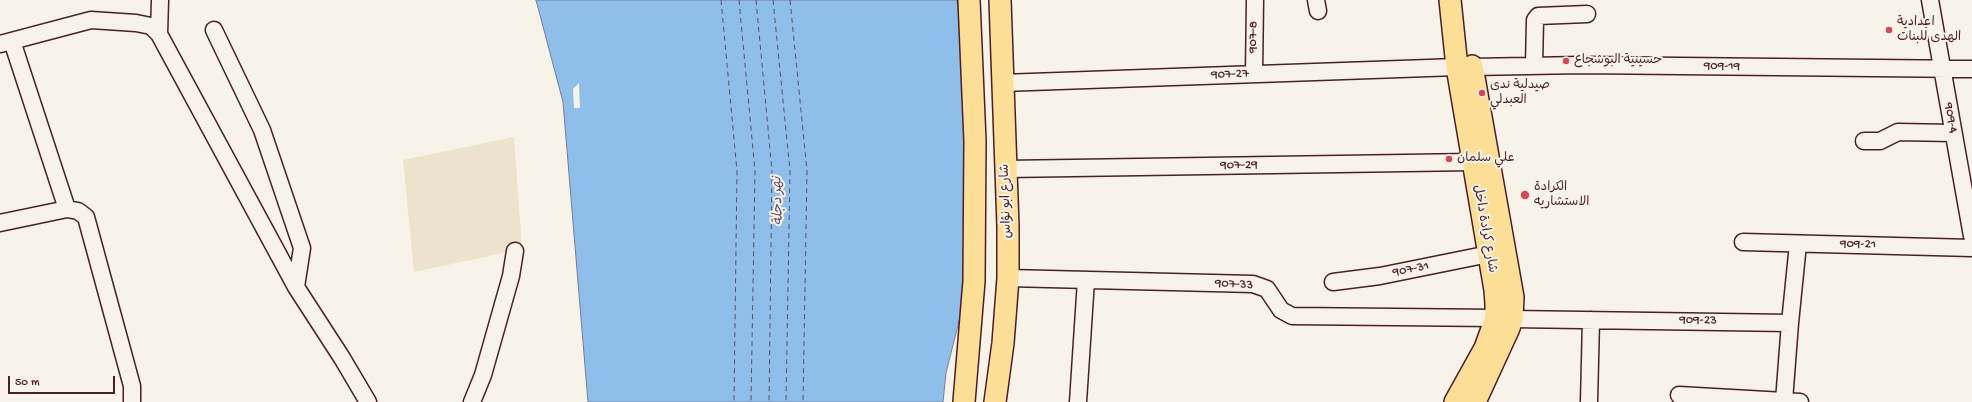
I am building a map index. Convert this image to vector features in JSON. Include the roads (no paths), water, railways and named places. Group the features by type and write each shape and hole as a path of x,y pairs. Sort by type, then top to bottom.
{"main road":[{"path":"964,402 974,281 975,157 969,0"},
{"name":"شارع ابو نؤاس","path":"995,402 1003,344 1008,278 1000,0"},
{"name":"شارع كرادة داخل","path":"1450,0 1513,297 1504,319 1485,348 1455,402"},
{"name":"شارع كرادة داخل","path":"1462,0 1472,162 1495,290 1504,319 1503,345 1474,402"}],"street":[{"path":"159,34 160,0"},
{"name":"907-8","path":"1254,0 1254,74"},
{"name":"909-4","path":"1930,0 1972,236"},
{"path":"1534,66 1535,20 1538,16 1587,14"},
{"path":"67,209 6,43 91,20 136,23 151,26 159,34 296,287 342,358 368,402"},
{"path":"214,30 262,130 302,248 296,287"},
{"name":"909-19","path":"1465,67 1534,66 1942,70 1972,69"},
{"name":"907-27","path":"1002,83 1465,67"},
{"path":"1864,141 1880,141 1898,132 1953,132"},
{"name":"907-29","path":"1006,169 1472,162"},
{"path":"0,223 67,209 78,211 86,217 132,386 132,402"},
{"name":"909-21","path":"1743,242 1972,248"},
{"path":"1784,401 1798,244"},
{"path":"472,402 483,375 512,276 515,251"},
{"name":"907-31","path":"1333,282 1380,276 1489,254"},
{"name":"907-33","path":"1008,278 1253,284 1267,289 1281,310 1292,316 1504,319"},
{"path":"1078,402 1086,280"},
{"name":"909-23","path":"1504,319 1790,322"},
{"path":"1589,402 1591,320"},
{"path":"1679,395 1800,402"}],"water":[{"name":"نهر دجلة","path":"536,0 957,0 968,97 964,301 946,373 943,402 588,402 563,102"}],"place":[{"name":"اعدادية الهدى للبنات","path":"1889,30"},
{"name":"حسينية البوشجاع","path":"1566,61"},
{"name":"صيدلية ندى العبدلي","path":"1482,93"},
{"name":"علي سلمان","path":"1449,159"},
{"name":"الكرادة الاستشاريه","path":"1525,195"}]}
